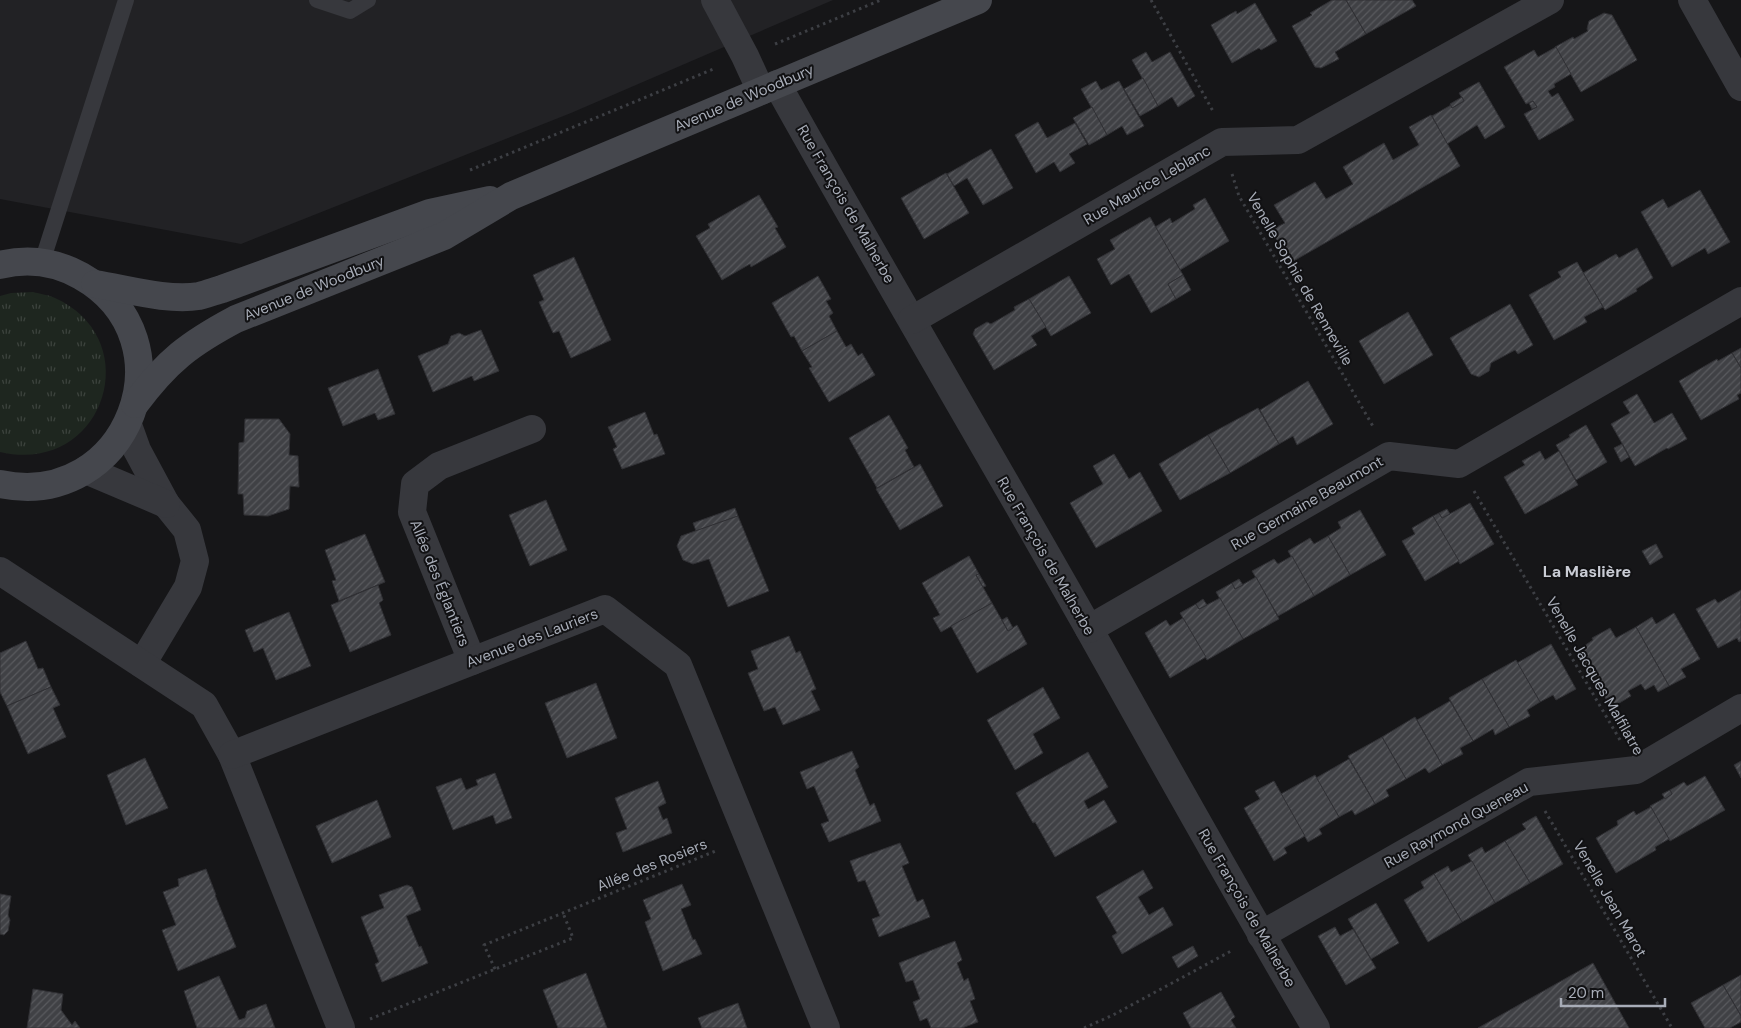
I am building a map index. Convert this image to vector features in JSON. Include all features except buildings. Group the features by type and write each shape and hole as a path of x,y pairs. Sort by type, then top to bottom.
{"street":[{"name":"Rue François de Malherbe","path":"715,0 745,56 769,87 912,320 1261,935 1316,1028"},
{"name":"Avenue de Woodbury","path":"0,484 15,487 40,487 64,481 86,470 110,450 153,380 175,357 203,336 236,319 444,236 511,196 978,0"},
{"name":"Rue Maurice Leblanc","path":"912,320 1222,142 1298,140 1550,0"},
{"path":"1692,0 1741,87"},
{"name":"Avenue de Woodbury","path":"95,284 158,295 176,297 199,296 430,213 511,196"},
{"name":"Avenue de Woodbury","path":"0,265 13,262 42,262 70,269 95,284 114,302 129,325 137,351 139,378 131,415"},
{"path":"1459,464 1741,301"},
{"path":"131,415 137,450 166,504 187,530 195,561 188,587 142,664"},
{"name":"Allée des Églantiers","path":"472,661 412,512 415,484 438,466 532,428"},
{"name":"Rue Germaine Beaumont","path":"1088,629 1389,456 1459,464"},
{"path":"86,470 166,504"},
{"path":"0,571 204,705 232,755 340,1028"},
{"name":"Avenue des Lauriers","path":"232,755 605,609 678,665 826,1028"},
{"name":"Rue Raymond Queneau","path":"1261,935 1529,782 1636,770 1741,708"}],"lane":[{"path":"42,262 126,0"},
{"path":"317,0 350,10 368,0"}],"path":[{"path":"775,44 881,0"},
{"name":"Venelle Sophie de Renneville","path":"1151,0 1213,111 1239,196 1389,456"},
{"path":"463,173 718,68"},
{"name":"Venelle Jacques Malfilatre","path":"1459,464 1636,770"},
{"name":"Venelle Jean Marot","path":"1529,782 1672,1028"},
{"name":"Allée des Rosiers","path":"494,969 484,946 749,838"},
{"path":"367,1021 573,938 564,913"},
{"path":"1084,1028 1113,1016 1234,950"}],"shaded area":[{"path":"0,0 833,0 571,113 241,244 0,199"}],"green space":[{"path":"33,292 55,298 84,318 100,343 106,372 101,400 88,425 66,444 36,454 0,452 0,296 11,293"}],"district":[{"name":"La Maslière","path":"1587,571"}]}
